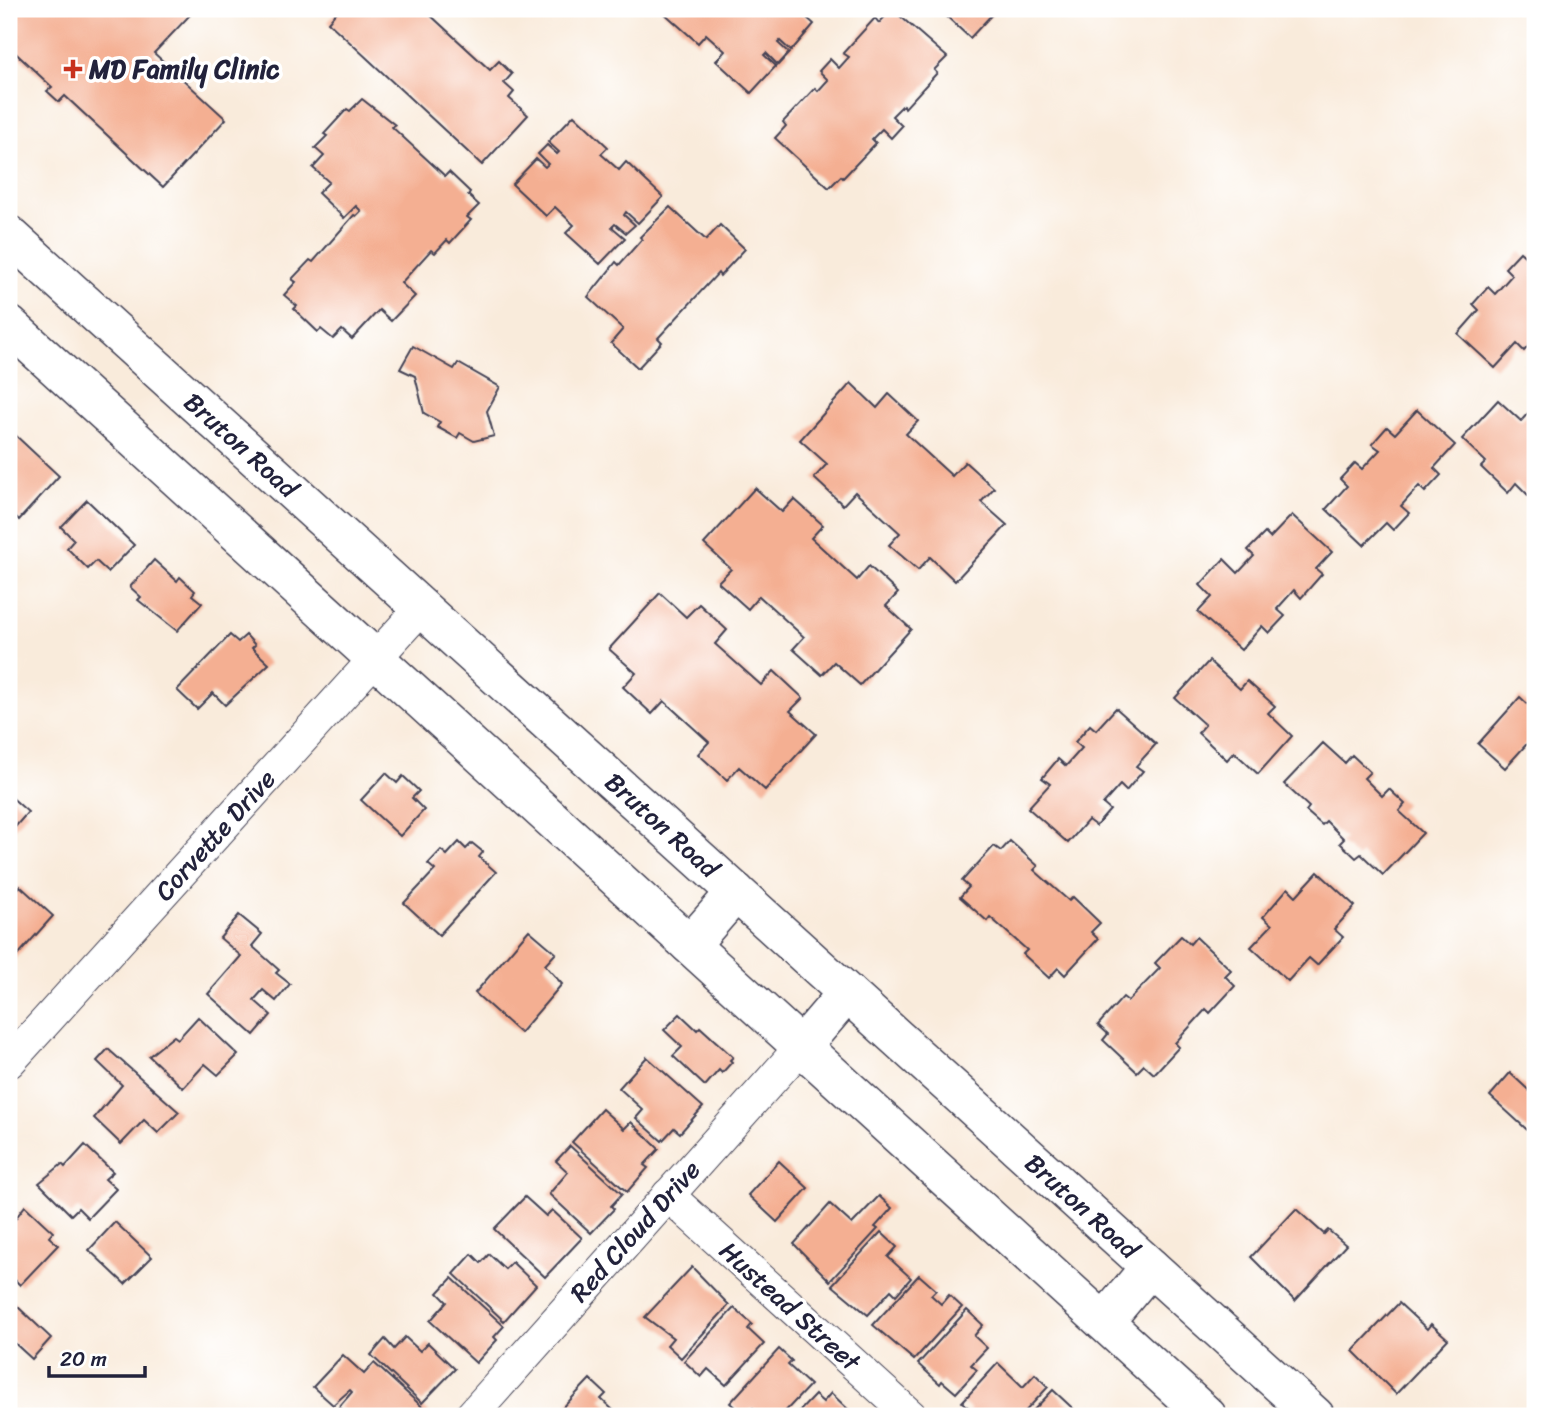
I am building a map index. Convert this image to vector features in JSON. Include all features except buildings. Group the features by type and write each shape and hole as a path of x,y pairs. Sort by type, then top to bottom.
{"main road":[{"name":"Bruton Road","path":"9,235 1315,1416"},
{"path":"9,325 1207,1416"},
{"path":"690,946 736,892"},
{"path":"801,1047 847,993"},
{"path":"1104,1322 1150,1268"}],"street":[{"name":"Corvette Drive","path":"9,1062 421,608"},
{"name":"Red Cloud Drive","path":"471,1416 801,1047"},
{"name":"Hustead Street","path":"668,1195 911,1416"}],"place":[{"name":"MD Family Clinic","path":"73,69"}]}
